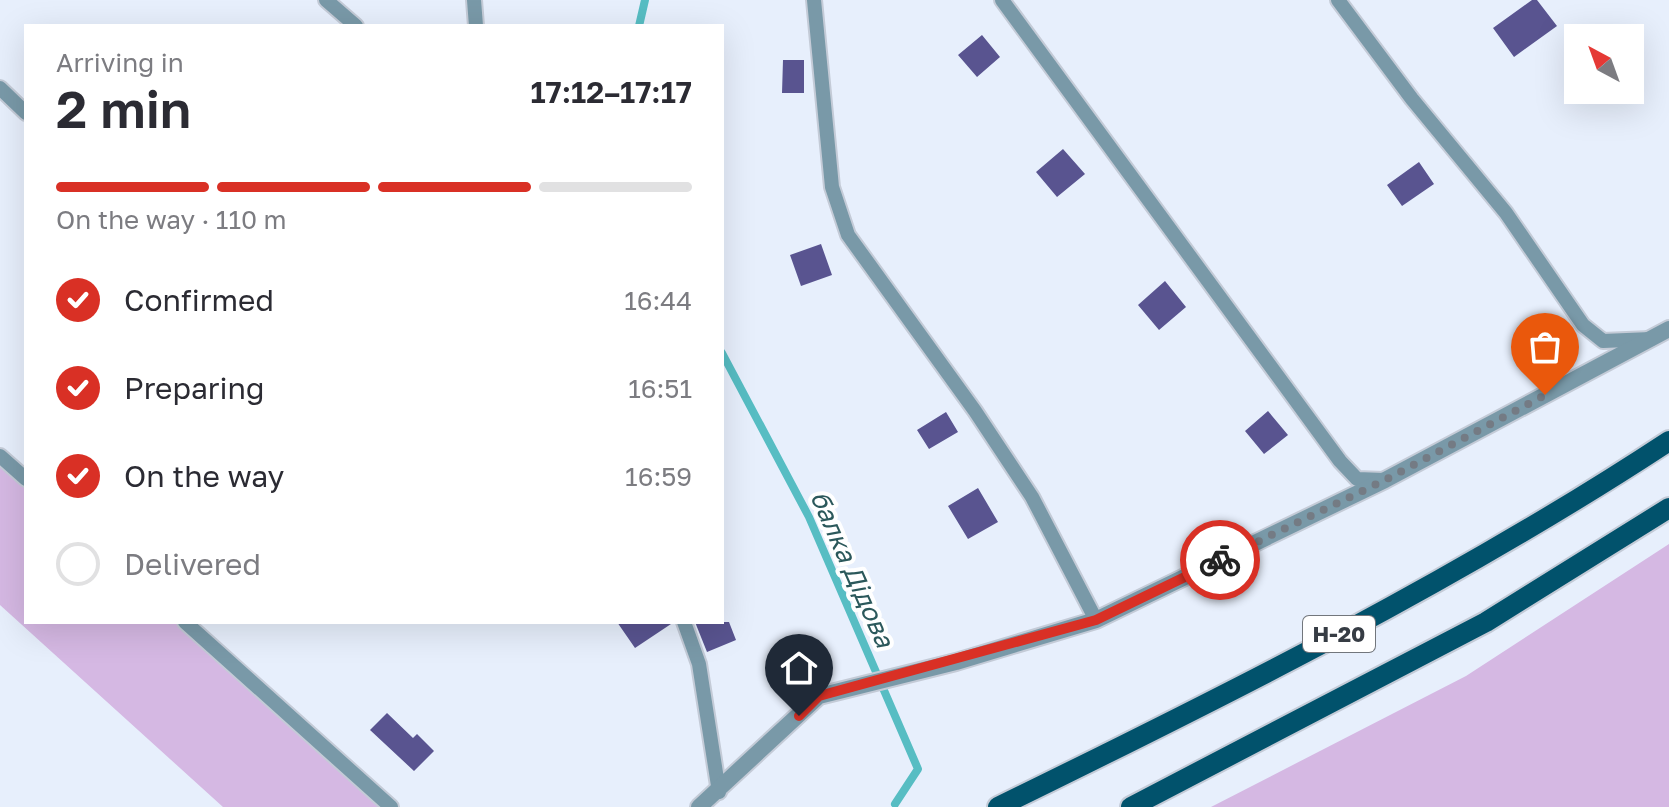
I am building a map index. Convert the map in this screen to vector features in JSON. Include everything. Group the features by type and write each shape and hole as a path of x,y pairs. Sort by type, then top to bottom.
{"main road":[{"name":"Н-20","path":"998,807 1215,701 1454,572 1669,441"},
{"name":"Н-20","path":"1131,807 1486,622 1669,508"}],"street":[{"path":"699,807 719,792 819,696 1096,620 1385,480 1669,329"}],"lane":[{"path":"326,0 354,24"},
{"path":"474,0 476,24"},
{"path":"814,0 832,187 848,235 975,411 1032,497 1096,620"},
{"path":"1002,0 1340,461 1357,479 1385,480"},
{"path":"1338,0 1412,99 1506,213 1583,325 1603,341 1651,339"},
{"path":"0,88 24,111"},
{"path":"0,456 24,477"},
{"path":"187,624 391,807"},
{"path":"685,624 699,664 719,792"}],"shaded area":[{"path":"0,456 24,477 24,624 187,624 391,807 223,807 0,605"},
{"path":"1669,544 1669,807 1211,807 1466,676"}],"building":[{"path":"1532,0 1537,0 1557,26 1514,57 1493,28"},
{"path":"982,35 1000,57 977,77 958,55"},
{"path":"783,60 804,60 804,93 782,93"},
{"path":"1063,149 1085,174 1057,197 1036,172"},
{"path":"1419,162 1434,184 1402,206 1387,185"},
{"path":"821,244 832,275 801,286 790,255"},
{"path":"1165,281 1186,307 1159,330 1138,305"},
{"path":"1268,411 1288,435 1264,454 1245,431"},
{"path":"946,412 958,432 929,449 917,430"},
{"path":"978,488 998,522 968,539 948,506"},
{"path":"729,622 736,640 707,652 696,624"},
{"path":"618,624 671,624 635,648"},
{"path":"387,713 413,738 417,734 434,751 414,771 370,730"}],"waterway":[{"name":"балка Дідова","path":"639,24 645,0"},
{"name":"балка Дідова","path":"724,357 809,517 918,769 895,804"}],"way so far":[{"path":"1220,560 1385,480 1545,395"}],"route":[{"path":"799,716 819,696 956,662 1096,620 1220,560"}]}
